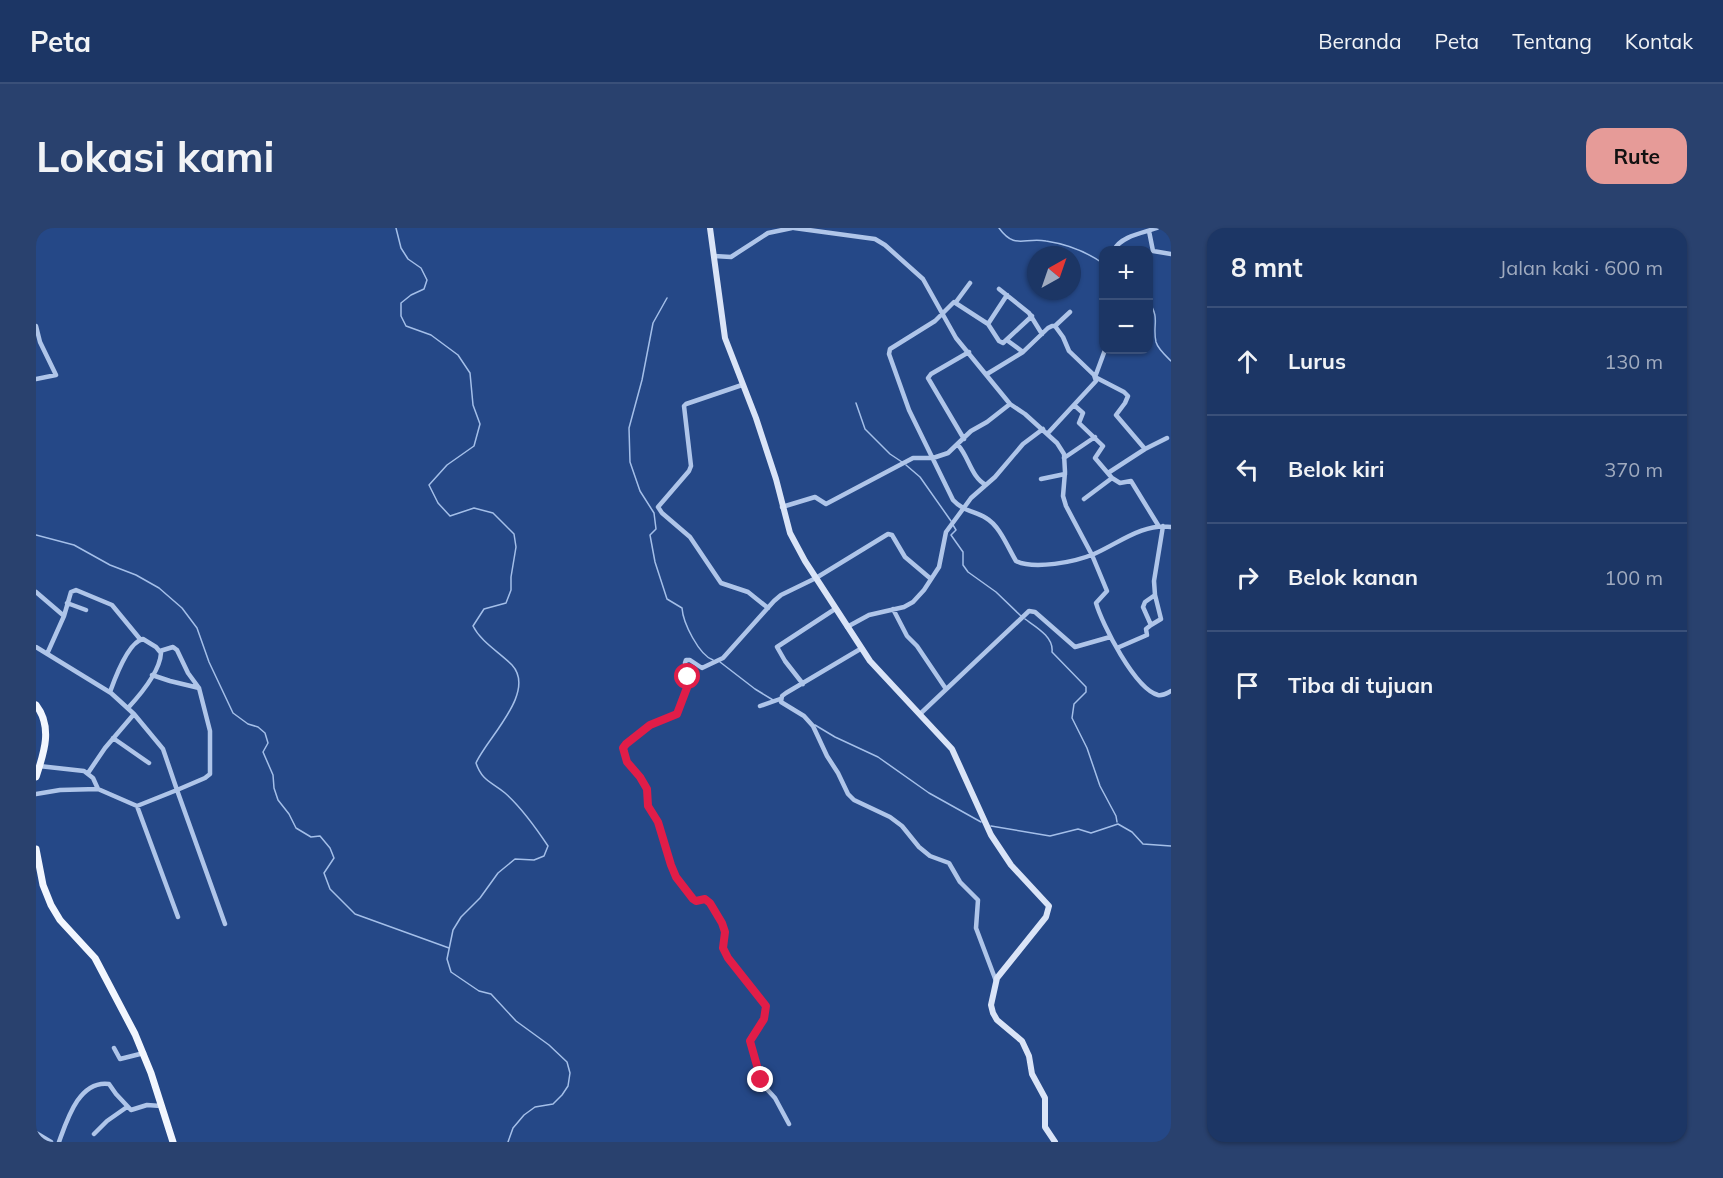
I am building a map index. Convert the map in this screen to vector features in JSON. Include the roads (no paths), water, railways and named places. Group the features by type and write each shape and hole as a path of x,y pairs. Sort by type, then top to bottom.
{"main road":[{"path":"36,705 44,720 46,731 45,752 36,777"},
{"path":"36,849 43,885 51,905 60,920 95,958 144,1053 173,1142"}],"street":[{"path":"710,228 725,338 776,479 790,532 847,627 879,671 952,749 991,835 1011,865 1047,903 1049,909 1047,917 1004,968 996,981 991,1005 997,1020 1022,1041 1029,1056 1032,1074 1045,1098 1045,1127 1054,1142"},
{"path":"714,256 731,257 768,233 793,228 810,229 880,241 923,279 956,338 1010,404 1048,433 1064,454 1063,496 1107,591 1096,603 1110,637 1145,687 1162,695 1171,691"},
{"path":"1117,246 1124,239 1142,231 1157,228"},
{"path":"1149,231 1153,251 1171,254"},
{"path":"970,283 942,316 889,351 909,410 953,500 963,509 989,520 1019,563 1052,564 1092,555 1114,543 1160,526 1171,527"},
{"path":"999,289 1032,316 1042,334"},
{"path":"988,324 1007,296"},
{"path":"956,302 988,324 1003,344 1032,316"},
{"path":"987,374 1023,352 1070,312"},
{"path":"36,326 43,349 56,375 36,380"},
{"path":"1055,326 1070,351 1095,377 1128,396 1116,415 1145,449"},
{"path":"1008,341 1023,352"},
{"path":"36,351 43,349"},
{"path":"964,439 928,378 969,352"},
{"path":"1048,433 1095,384 1095,377 1104,354"},
{"path":"742,386 684,406 691,466 658,507 690,537 722,583 748,592 768,608"},
{"path":"782,507 814,496 826,504 913,458 933,458 948,453 971,431 1010,404"},
{"path":"1074,405 1083,413 1079,423 1103,446 1095,458 1112,478 1118,482 1132,483 1160,526 1154,581 1161,619 1146,629 1147,635 1117,648"},
{"path":"847,627 869,615 904,607 913,602 939,567 946,532 963,509 1026,441 1043,429"},
{"path":"1064,458 1095,437"},
{"path":"1108,473 1167,438"},
{"path":"958,445 965,452 975,475 986,485"},
{"path":"1041,479 1065,474"},
{"path":"1084,500 1112,478"},
{"path":"789,1124 775,1098 764,1086 750,1044 764,1019 766,1006 724,952 725,932 710,903 705,899 696,901 693,899 676,877 658,822 650,810 647,789 627,762 623,748 650,725 679,711 689,681 684,663 686,660 702,668 723,658 781,595 816,578 890,534 905,557 931,579"},
{"path":"47,654 64,616 71,591 76,590 108,603 117,610 140,639 149,641 160,651 161,657 152,675 143,691 128,708"},
{"path":"36,592 64,616"},
{"path":"1151,625 1143,607 1145,602 1155,596"},
{"path":"67,603 86,610"},
{"path":"803,684 777,647 836,609"},
{"path":"893,609 907,636 917,646 946,689"},
{"path":"920,714 1029,611 1035,612 1075,647 1110,637"},
{"path":"110,692 132,646 140,639"},
{"path":"36,647 110,692 134,714 163,748 225,924"},
{"path":"36,794 60,790 98,789 137,806 210,774 210,731 200,688 188,673 177,650 173,647 160,651"},
{"path":"759,706 780,699 786,693 862,648"},
{"path":"152,675 200,688"},
{"path":"780,699 784,705 807,719 813,726 848,794 863,806 897,822 930,856 949,863 960,882 976,897 979,905 976,928 996,981"},
{"path":"88,773 113,738 134,714"},
{"path":"113,738 148,763"},
{"path":"39,766 88,773 98,789"},
{"path":"137,806 178,917"},
{"path":"114,1048 120,1059 144,1053"},
{"path":"59,1142 68,1116 78,1100 90,1089 108,1083 127,1107 133,1110 147,1106 161,1106"},
{"path":"94,1134 107,1121 127,1107"},
{"path":"36,1133 51,1142"}],"waterway":[{"path":"396,228 401,248 408,259 421,268 427,280 424,289 401,303 401,316 406,326 431,335 458,355 470,373 473,405 480,424 474,446 447,465 429,485 438,503 450,516 474,508 493,513 514,534 516,547 511,590 506,603 484,609 473,626 485,642 512,665 518,676 518,688 508,715 476,763 484,778 505,793 522,811 548,846 544,856 534,860 515,859 498,873 453,930 447,959 451,972 479,991 491,994 516,1021 549,1045 567,1062 570,1073 568,1086 562,1095 553,1104 535,1107 524,1115 513,1128 508,1142"},
{"path":"999,228 1015,241 1038,240 1061,244 1099,261"},
{"path":"667,298 653,323 642,380 629,428 630,462 640,491 654,513 656,529 650,535 655,562 667,599 682,608 685,622 693,638 702,652 713,660"},
{"path":"1153,310 1156,342 1160,350 1171,361"},
{"path":"856,403 865,429 890,454 902,462"},
{"path":"906,465 920,477 951,521"},
{"path":"953,525 956,530 951,535 963,552 963,565 968,572 996,592 1021,616"},
{"path":"36,535 74,545 110,565 136,575 159,588 182,608 197,628 209,662 233,713 265,733 268,743 263,752 273,775 278,800 296,828 311,837 320,836 330,848 334,858 324,873 330,889 355,914 449,948"},
{"path":"1025,619 1047,637 1052,652 1086,687 1086,692 1074,704 1072,718 1087,748 1100,786 1117,822"},
{"path":"720,662 773,700"},
{"path":"815,725 878,757 929,793 981,822"},
{"path":"991,826 1050,836 1078,829 1091,833 1118,824 1132,832 1143,844 1171,846"}]}
